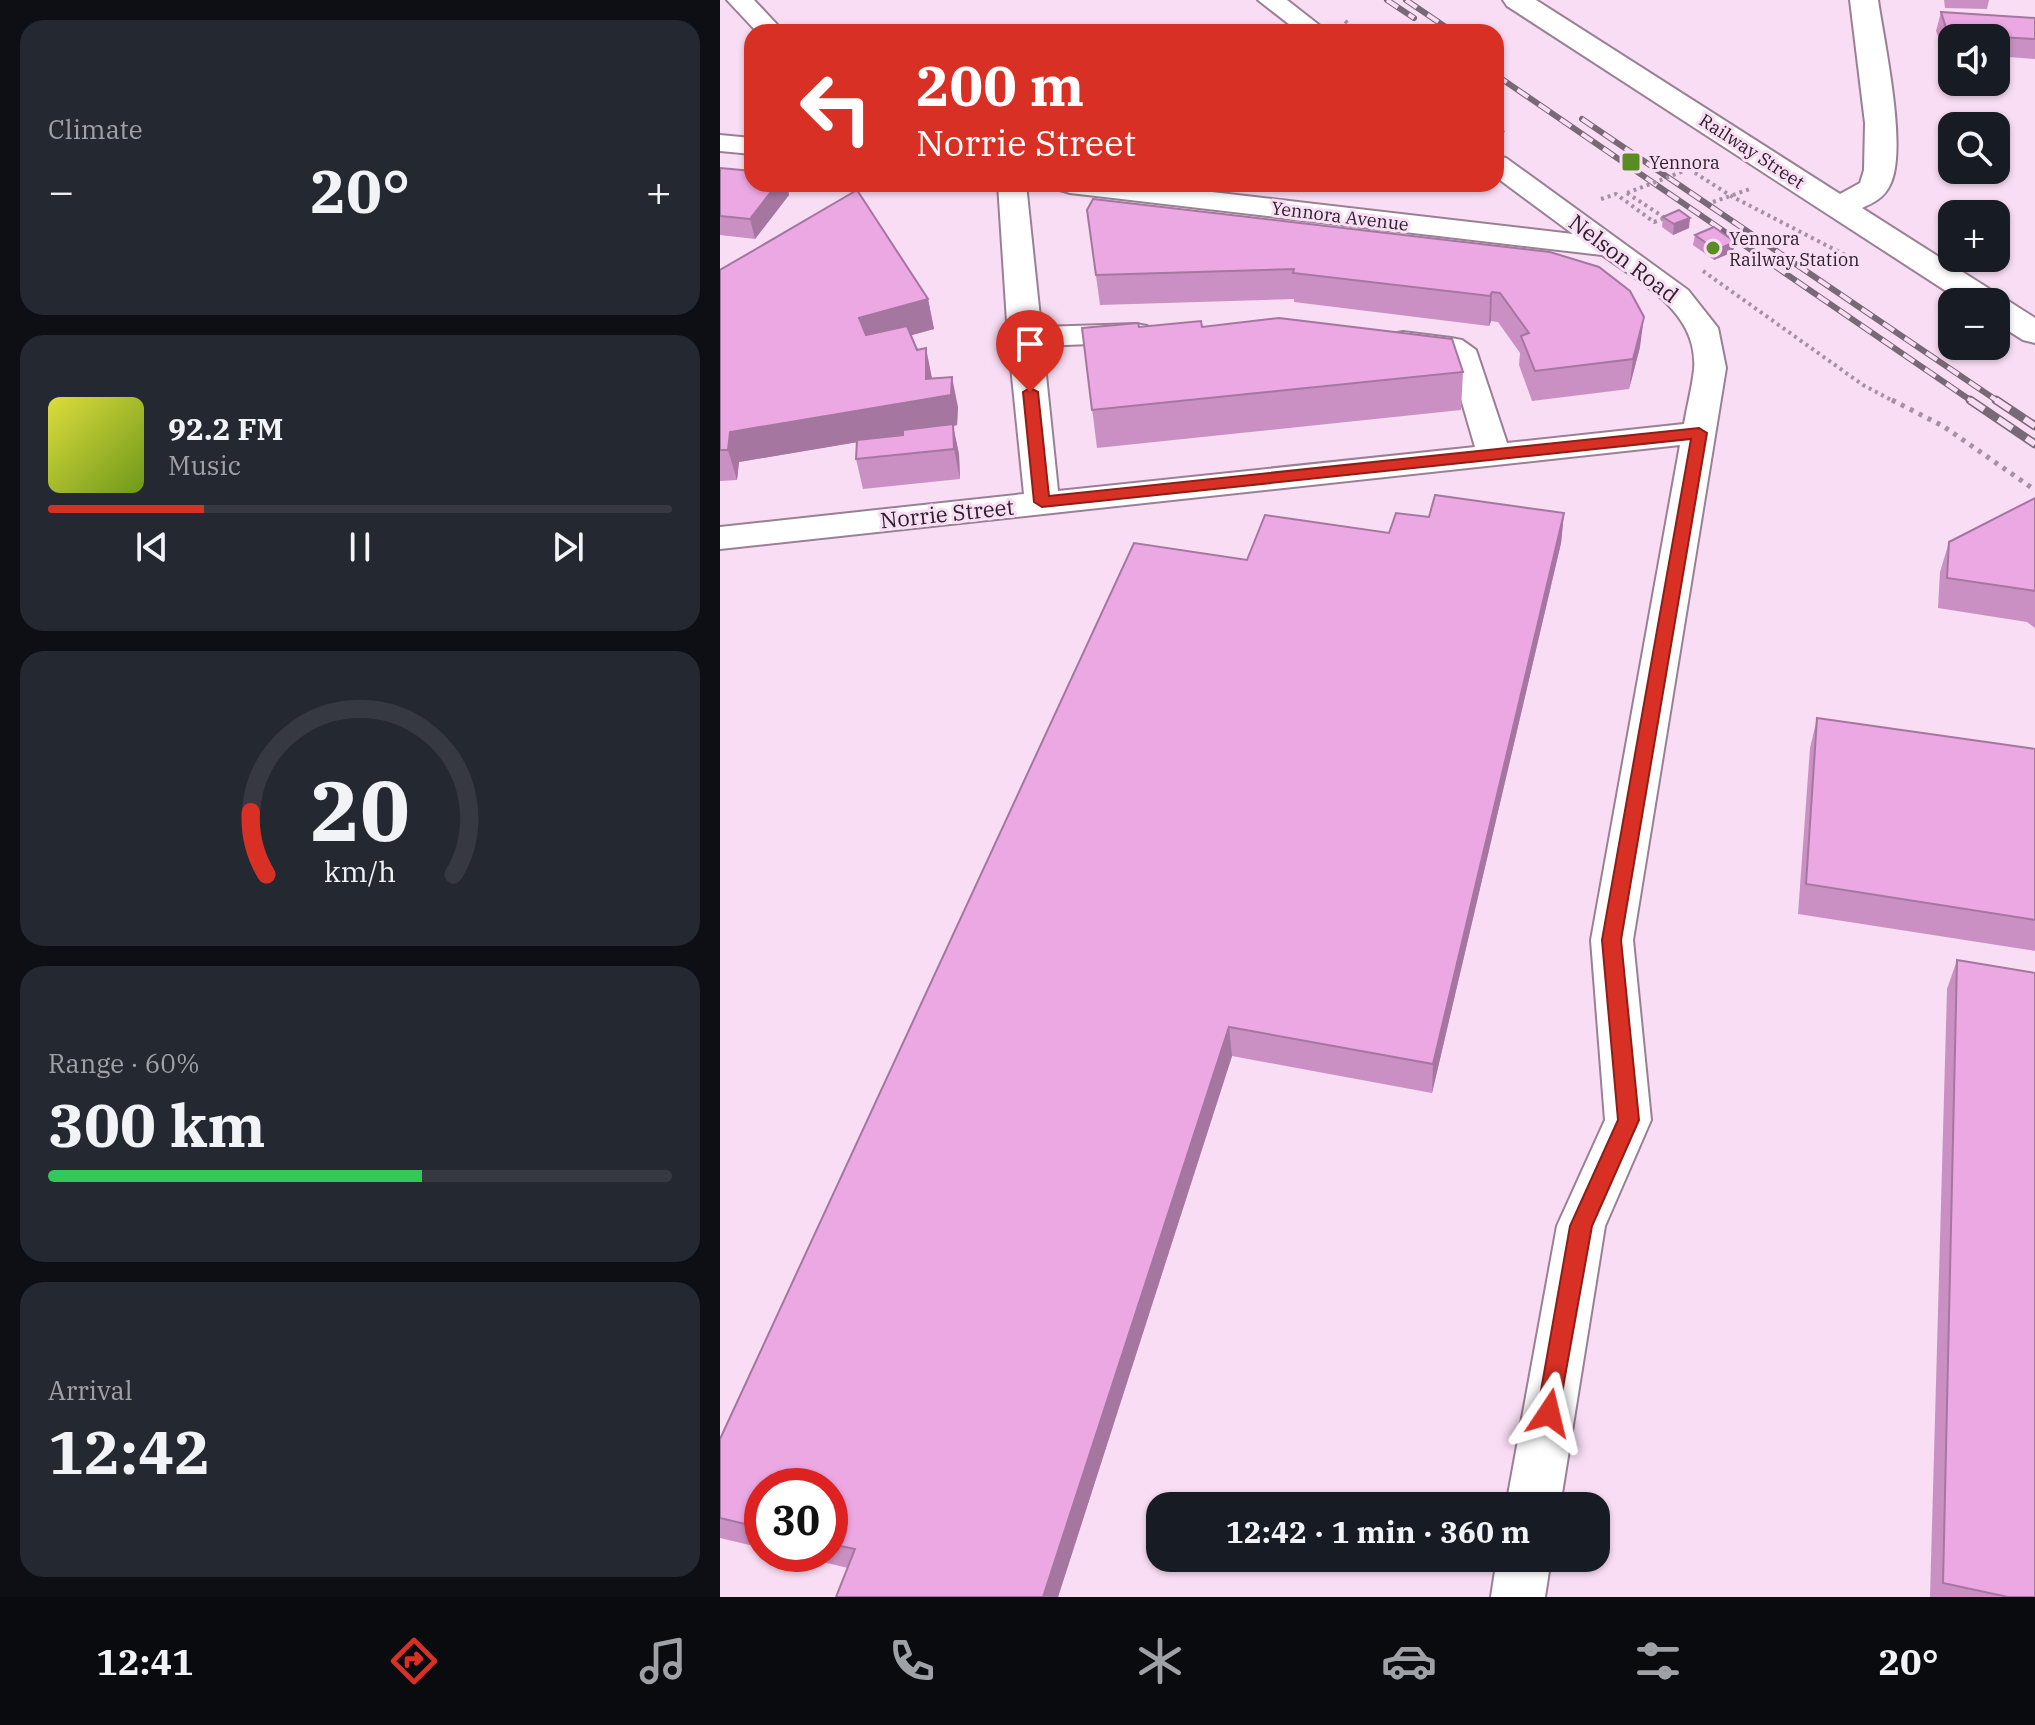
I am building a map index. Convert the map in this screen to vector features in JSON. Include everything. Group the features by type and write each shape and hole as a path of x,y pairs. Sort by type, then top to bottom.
{"main road":[{"name":"Railway Street","path":"1517,0 1964,288"},
{"path":"1837,206 1867,193 1875,185 1880,165 1880,139 1864,0"},
{"path":"2010,317 2035,333"}],"street":[{"path":"740,0 763,24"},
{"path":"1271,0 1304,24"},
{"path":"720,143 744,145"},
{"name":"Nelson Road","path":"1504,152 1611,248 1694,312 1706,329 1710,368 1612,940 1628,1120 1581,1226 1535,1492"},
{"path":"1013,192 1042,502"},
{"name":"Yennora Avenue","path":"1138,192 1611,248"},
{"path":"1024,337 1164,332"},
{"path":"1378,338 1460,351 1467,364 1494,455"},
{"name":"Norrie Street","path":"720,538 1699,433"},
{"path":"1518,1597 1522,1572"}],"path":[{"path":"1665,218 1627,193 1689,169 1731,196 1853,260"},
{"path":"1713,202 1756,187"},
{"path":"1613,208 1601,199 1616,194 1654,222 1672,216"},
{"path":"1697,267 1863,385 1943,426 2035,490"}],"building":[{"path":"1941,12 2035,18 2035,39 2010,38 2010,24 1945,24"},
{"path":"720,168 744,170 744,192 771,192 750,219 720,216"},
{"path":"858,192 928,299 859,318 866,335 907,326 917,350 926,348 926,379 952,377 951,395 730,432 728,450 720,450 720,270"},
{"path":"1093,199 1550,252 1599,267 1630,291 1644,317 1633,359 1535,371 1521,336 1529,333 1500,293 1492,292 1490,296 1293,273 1294,269 1096,275 1087,210"},
{"path":"1679,210 1690,218 1674,224 1663,217"},
{"path":"1714,227 1735,242 1716,250 1695,235"},
{"path":"1279,318 1452,339 1463,372 1092,410 1082,328 1201,321 1202,327"},
{"path":"953,424 954,449 856,459 857,440 903,435 903,430"},
{"path":"1435,495 1564,513 1433,1064 1229,1027 1043,1597 836,1597 855,1549 848,1548 848,1468 744,1468 744,1524 720,1518 720,1439 1134,543 1247,560 1265,515 1389,533 1396,513 1429,517"},
{"path":"2035,498 2035,591 1947,578 1949,542"},
{"path":"1817,718 2035,749 2035,920 1806,884"},
{"path":"1957,960 2035,973 2035,1597 2008,1597 1943,1583"}],"railway":[{"path":"1387,0 1414,18"},
{"path":"1406,0 1441,24"},
{"path":"1504,80 1973,402"},
{"path":"1582,119 1999,402"},
{"path":"1970,400 2035,444"},
{"path":"1999,402 2035,426"}],"place":[{"name":"Yennora","path":"1631,162"},
{"name":"Yennora Railway Station","path":"1713,248"}],"route":[{"path":"1030,392 1042,502 1699,433 1612,940 1628,1120 1581,1226 1549,1413"}]}
